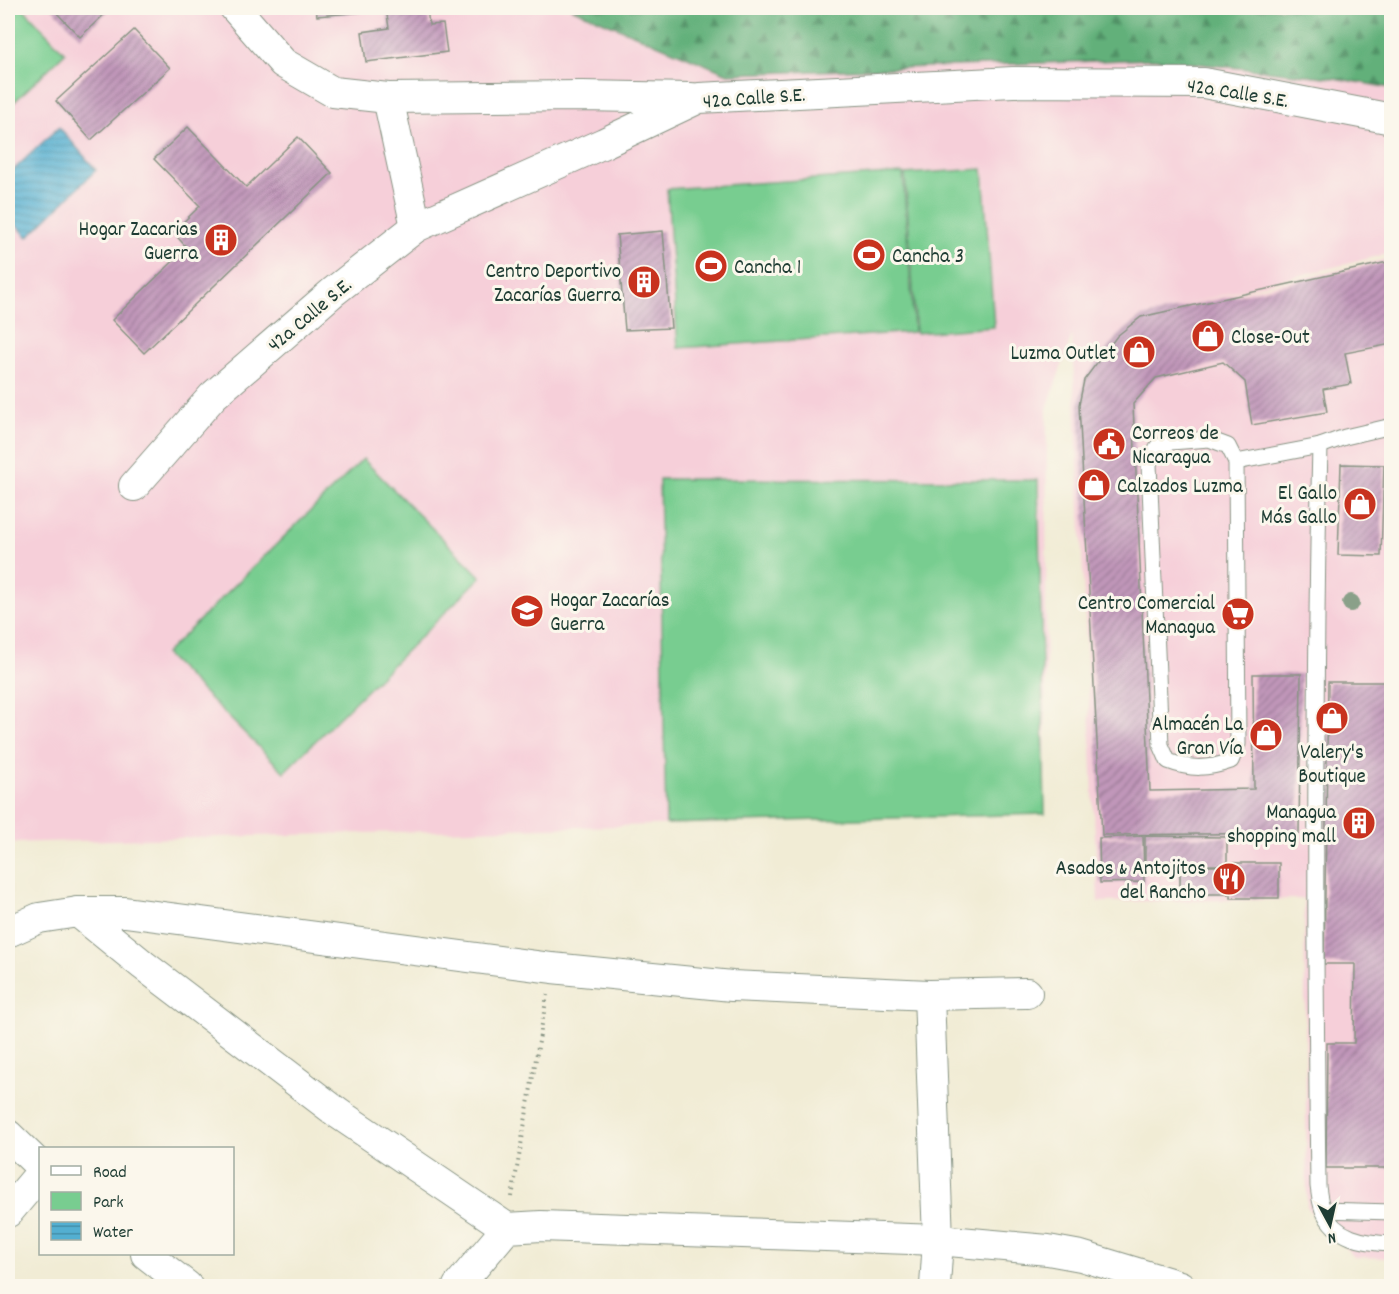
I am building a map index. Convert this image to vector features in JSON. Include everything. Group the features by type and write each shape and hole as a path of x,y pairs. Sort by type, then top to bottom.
{"street":[{"path":"236,8 283,63 333,92 388,98 582,96 699,98"},
{"name":"42a Calle S.E.","path":"134,486 213,396 333,292 416,227 604,144 699,98 1013,82 1204,83 1392,119"},
{"path":"388,98 416,227"},
{"path":"78,912 143,965 339,1114 507,1228 541,1226 938,1240 1048,1250 1081,1256 1180,1287"},
{"path":"8,932 39,918 78,912 125,912 552,968 732,986 929,995 1027,993"},
{"path":"929,995 938,1240 935,1287"},
{"path":"8,1135 39,1165"},
{"path":"8,1212 39,1175"},
{"path":"458,1287 507,1228"},
{"path":"147,1255 187,1287"}],"lane":[{"path":"1236,462 1320,446 1345,437 1392,426"},
{"path":"1209,439 1228,446 1236,462 1238,744 1231,761 1213,767 1184,767 1168,761 1161,745 1149,464 1157,447 1171,442 1209,439"},
{"path":"1320,446 1315,642 1314,850 1317,1186 1323,1210 1334,1227 1353,1240 1392,1245"},
{"path":"1323,1210 1392,1212"}],"path":[{"path":"507,1228 552,968"}],"shaded area":[{"name":"Hogar Zacarías Guerra","path":"8,8 1391,8 1391,253 1182,305 1391,258 1391,1258 1354,1257 1307,1208 1304,899 1098,902 1072,335 1047,409 1045,814 8,843"}],"green space":[{"path":"8,8 23,8 65,53 8,108"},
{"path":"571,8 1391,8 1391,88 1334,78 1153,59 728,74"},
{"path":"983,169 994,327 916,333 905,174"},
{"path":"903,173 914,332 678,348 667,189"},
{"path":"363,459 481,577 284,772 165,654"},
{"path":"659,479 1038,480 1045,814 666,824"}],"water":[{"path":"59,127 96,170 28,237 8,217 8,175"}],"building":[{"path":"52,8 111,8 80,37"},
{"path":"316,8 361,8 362,12 317,16"},
{"path":"386,8 427,8 429,25 443,24 447,52 366,62 362,32 389,28"},
{"path":"134,30 170,68 91,140 56,101"},
{"name":"Hogar Zacarias Guerra","path":"188,127 246,187 298,137 332,173 144,353 112,320 187,248 173,232 200,206 154,159"},
{"name":"Centro Deportivo Zacarías Guerra","path":"663,231 671,328 625,330 617,235"},
{"path":"1392,261 1392,344 1345,353 1351,384 1323,389 1327,412 1252,425 1245,382 1223,362 1156,378 1133,404 1150,791 1254,789 1253,674 1301,674 1299,833 1102,835 1079,405 1084,380 1117,336 1141,317"},
{"path":"1341,464 1384,465 1381,556 1338,555"},
{"name":"Managua shopping mall","path":"1328,682 1392,682 1392,1168 1326,1168 1327,1043 1354,1043 1355,964 1324,964"},
{"path":"1143,836 1144,882 1100,883 1099,838"},
{"path":"1145,836 1227,837 1227,865 1145,865"},
{"path":"1231,863 1279,863 1279,898 1231,898"},
{"path":"1180,866 1229,866 1229,894 1180,894"}],"place":[{"name":"Hogar Zacarias Guerra","path":"221,240"},
{"name":"Cancha 3","path":"869,255"},
{"name":"Cancha 1","path":"711,266"},
{"name":"Centro Deportivo Zacarías Guerra","path":"644,282"},
{"name":"Close-Out","path":"1208,336"},
{"name":"Luzma Outlet","path":"1139,352"},
{"name":"Correos de Nicaragua","path":"1109,444"},
{"name":"Calzados Luzma","path":"1094,485"},
{"name":"El Gallo Más Gallo","path":"1360,504"},
{"name":"Hogar Zacarías Guerra","path":"527,611"},
{"name":"Centro Comercial Managua","path":"1238,614"},
{"name":"Valery's Boutique","path":"1332,718"},
{"name":"Almacén La Gran Vía","path":"1266,735"},
{"name":"Managua shopping mall","path":"1359,823"},
{"name":"Asados & Antojitos del Rancho","path":"1229,879"}]}
